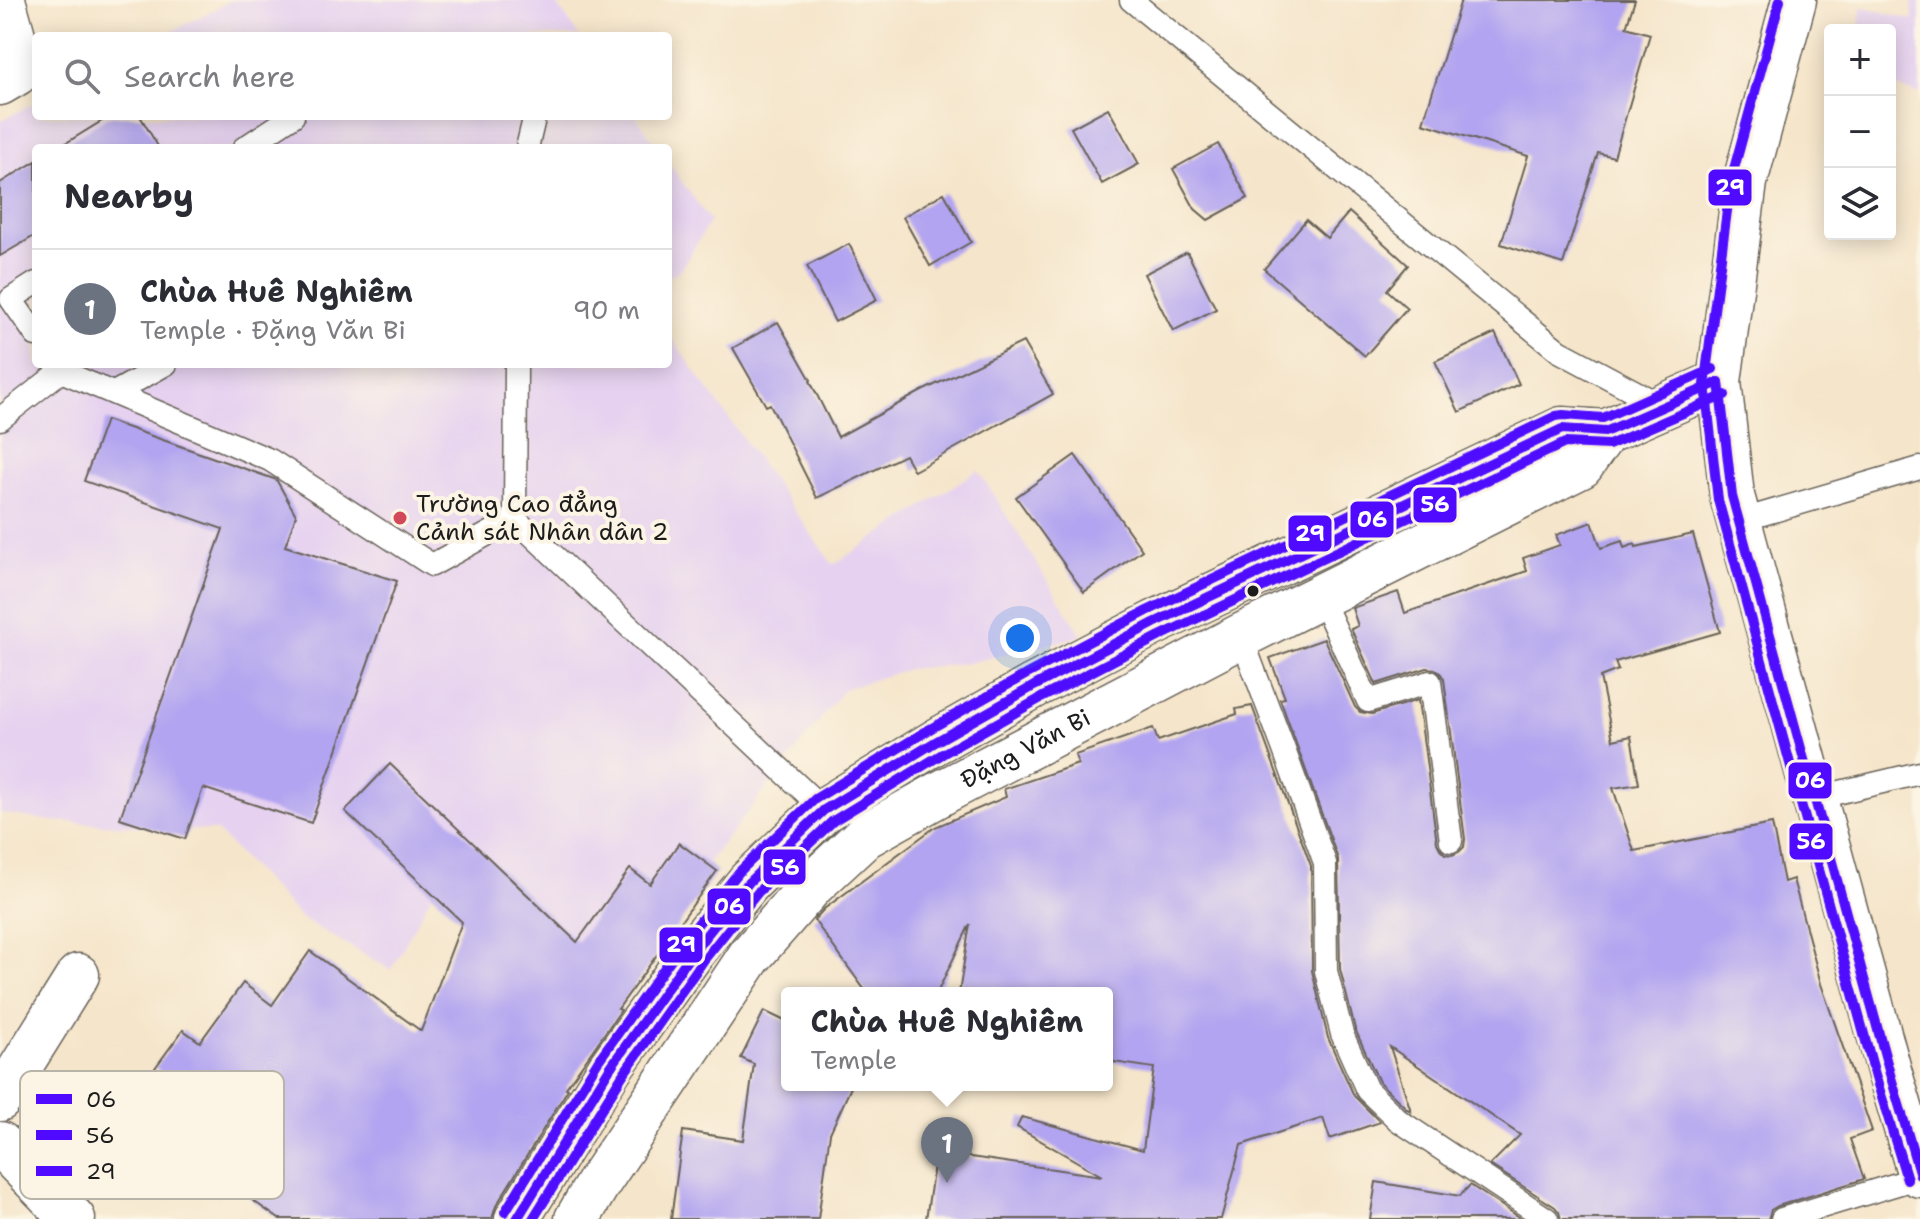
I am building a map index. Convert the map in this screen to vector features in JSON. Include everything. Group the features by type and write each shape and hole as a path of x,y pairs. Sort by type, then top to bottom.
{"main road":[{"path":"1794,0 1745,182 1719,382 1732,496 1815,798 1905,1072 1920,1176"},
{"name":"Đặng Văn Bi","path":"517,1219 610,1068 692,953 749,882 824,810 1034,686 1166,617 1562,429 1605,432 1719,382"},
{"name":"Đặng Văn Bi","path":"577,1219 750,956 812,885 865,836 1241,636 1581,466 1605,432"},
{"path":"0,1144 20,1165"},
{"path":"54,1199 73,1219"}],"street":[{"path":"0,84 17,74 22,64 4,0"},
{"path":"0,1100 78,975"}],"lane":[{"path":"1131,0 1559,351 1663,407"},
{"path":"250,144 287,120"},
{"path":"528,144 534,120"},
{"path":"32,286 11,299 32,329"},
{"path":"0,419 58,368"},
{"path":"61,368 270,460 432,565 515,519"},
{"path":"114,393 159,368"},
{"path":"516,368 515,519 824,810"},
{"path":"1739,521 1920,468"},
{"path":"1321,597 1368,701 1430,682 1451,841"},
{"path":"1241,636 1325,863 1326,971 1342,1034 1367,1090 1398,1120 1547,1219"},
{"path":"1815,798 1920,773"},
{"path":"1782,1219 1920,1176"}],"shaded area":[{"path":"232,0 554,0 576,32 171,32"},
{"path":"1912,0 1920,0 1920,94 1896,87 1896,24 1859,24 1862,7 1913,20"},
{"name":"Trường Cao đẳng Cảnh sát Nhân dân 2","path":"32,104 32,120 639,120 655,144 32,144 32,368 672,368 672,339 833,565 978,470 1082,636 969,663 908,669 844,689 627,966 433,892 391,970 301,918 217,831 52,821 0,813 0,121"},
{"path":"672,168 710,221 682,268 672,275"}],"building":[{"path":"1461,0 1635,0 1626,27 1650,34 1614,157 1598,153 1563,264 1501,244 1528,156 1423,123"},
{"path":"1108,108 1139,164 1102,184 1071,128"},
{"path":"104,120 142,120 157,144 64,144"},
{"path":"1218,144 1248,198 1208,220 1195,209 1173,169"},
{"path":"32,163 32,237 0,256 0,183"},
{"path":"944,193 971,242 930,266 903,217"},
{"path":"1349,212 1408,265 1387,290 1407,308 1365,356 1264,269 1306,220 1327,238"},
{"path":"849,244 877,300 835,322 807,266"},
{"path":"1187,252 1216,309 1173,331 1144,274"},
{"path":"778,322 811,380 838,437 920,392 1023,342 1053,394 914,471 905,455 817,498 770,404 766,406 733,348"},
{"path":"1495,333 1519,384 1459,412 1435,361"},
{"path":"106,420 274,479 296,515 285,546 397,581 311,823 203,788 185,839 120,818 223,529 84,481"},
{"path":"1075,455 1142,550 1084,592 1016,497"},
{"path":"1592,522 1601,548 1622,541 1624,548 1635,544 1636,547 1693,534 1720,632 1615,662 1618,670 1600,677 1613,740 1631,736 1639,784 1613,788 1634,851 1772,824 1784,882 1793,879 1821,984 1872,1131 1850,1139 1864,1179 1778,1206 1771,1210 1768,1219 1561,1219 1555,1207 1490,1165 1520,1135 1390,1047 1411,1111 1407,1109 1379,1082 1355,1029 1340,969 1338,859 1280,699 1285,698 1270,658 1324,639 1360,712 1372,714 1418,700 1437,843 1445,854 1452,855 1464,847 1465,839 1444,679 1435,669 1427,668 1376,684 1351,629 1358,626 1352,608 1398,592 1405,613 1527,571 1523,558 1560,545 1556,535"},
{"path":"1252,706 1311,866 1312,971 1328,1038 1354,1096 1380,1122 1330,1139 1323,1118 1241,1145 1221,1219 926,1219 936,1152 1102,1176 1017,1127 1022,1117 1143,1150 1154,1068 1113,1062 1113,987 960,987 970,924 940,987 863,987 814,920 824,909 935,827 1006,797 1004,789 1078,764 1075,755 1153,728 1158,741 1237,714 1236,709"},
{"path":"390,764 577,942 630,869 650,884 679,843 717,871 618,1009 621,1010 566,1088 496,1206 492,1219 279,1219 251,1199 284,1199 284,1071 159,1071 155,1068 183,1030 200,1042 243,983 272,1005 310,951 421,1031 462,922 345,811"},
{"path":"764,1011 781,1019 781,1091 849,1091 830,1133 818,1219 671,1219 683,1131 743,1140 754,1064 741,1058"},
{"path":"1376,1182 1460,1196 1470,1185 1522,1219 1370,1219"}],"transit line":[{"name":"29","path":"1705,380 1731,180 1780,0"},
{"name":"29","path":"505,1212 598,1061 681,945 739,872 815,799 1027,674 1147,611 1556,416 1603,418 1713,369"},
{"name":"06","path":"1719,382 1732,496 1920,1175"},
{"name":"06","path":"517,1219 610,1068 692,953 749,882 824,810 1034,686 1154,623 1562,429 1605,432 1719,382"},
{"name":"56","path":"1705,384 1718,500 1876,1078 1907,1179"},
{"name":"56","path":"533,1219 622,1076 703,961 759,891 833,821 1041,698 1160,636 1565,443 1609,445 1725,395"}],"place":[{"name":"Trường Cao đẳng Cảnh sát Nhân dân 2","path":"400,518"},
{"name":"Chùa Huê Nghiêm","path":"947,1183"}]}
